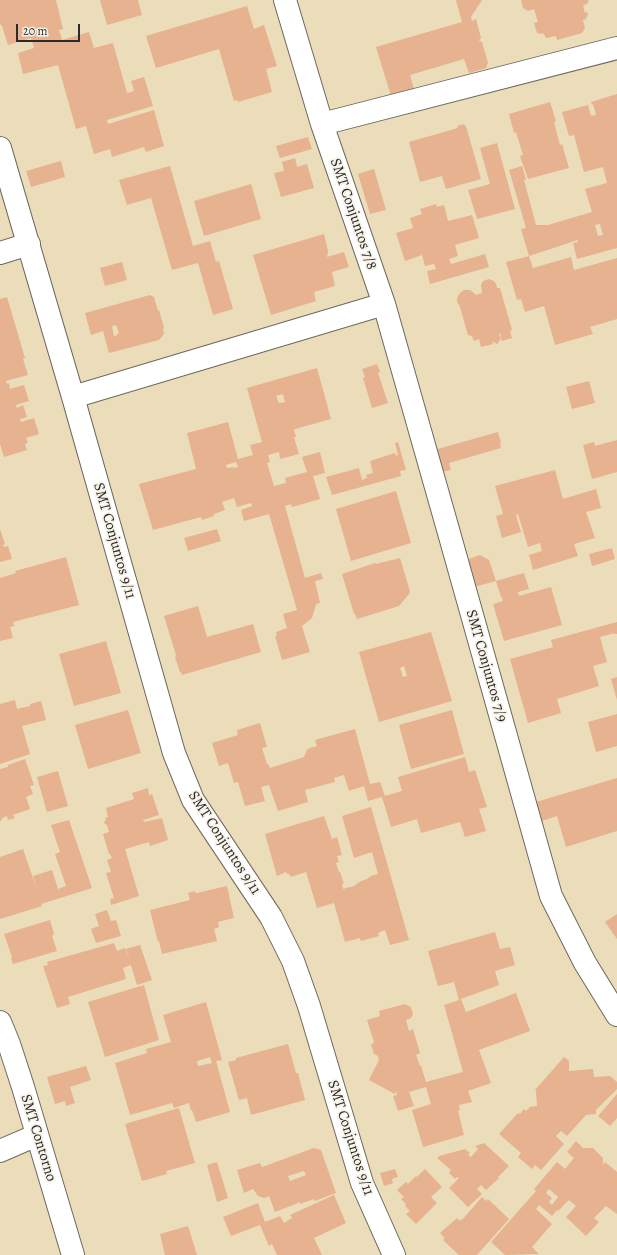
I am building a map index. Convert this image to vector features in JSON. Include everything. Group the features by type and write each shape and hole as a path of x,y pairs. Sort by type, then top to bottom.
{"street":[{"name":"SMT Conjuntos 7/8","path":"285,0 322,124 384,304"},
{"path":"322,124 617,48"},
{"name":"SMT Conjuntos 9/11","path":"0,148 73,397 174,754 193,800 271,917 293,961 309,1006 362,1183 394,1255"},
{"path":"0,253 29,244"},
{"path":"73,397 384,304"},
{"name":"SMT Conjuntos 7/9","path":"384,304 551,896 585,962 617,1015"},
{"name":"SMT Contorno","path":"0,1022 21,1080 73,1255"},
{"path":"0,1151 38,1135"}],"building":[{"path":"0,0 56,0 63,29 59,30 62,40 89,32 94,48 113,43 127,93 134,91 131,81 144,77 153,106 107,120 108,124 154,110 164,146 146,152 144,147 112,157 110,149 94,154 86,126 76,129 58,65 23,74 18,53 34,48 31,38 8,45 0,24"},
{"path":"100,0 138,0 142,15 107,25"},
{"path":"456,0 482,0 471,17 472,21 476,19 481,38 479,41 482,42 488,63 486,68 469,73 464,59 410,75 414,89 391,96 376,47 462,22"},
{"path":"521,0 589,0 587,4 583,5 585,13 587,12 588,14 586,19 583,20 585,28 582,33 557,40 556,36 546,38 544,34 537,33 534,23 538,22 534,9 528,11 523,8"},
{"path":"247,6 254,29 264,25 277,66 266,69 272,92 238,102 237,100 234,101 219,49 156,68 146,36"},
{"path":"617,94 617,248 577,259 573,243 578,242 578,240 529,256 521,229 526,228 509,170 522,166 526,180 524,180 536,225 548,225 592,212 585,189 607,183 603,167 584,172 574,135 569,136 562,112 588,105 591,116 596,115 591,102","holes":["600,224 603,235 598,236 595,225"]},
{"path":"550,102 556,121 554,122 560,145 562,144 569,168 528,179 520,156 523,155 516,132 514,133 509,114"},
{"path":"464,124 466,126 481,179 446,189 442,176 420,182 409,142 458,128 457,126"},
{"path":"308,137 312,149 280,158 276,146"},
{"path":"497,143 515,209 477,219 468,190 490,184 480,148"},
{"path":"295,158 297,167 307,164 314,188 281,197 274,173 284,171 282,162"},
{"path":"61,161 65,177 31,187 26,171"},
{"path":"170,166 193,246 210,241 216,262 219,261 233,309 213,315 198,263 172,270 151,198 127,205 119,180"},
{"path":"374,169 386,210 370,214 358,174"},
{"path":"251,184 261,219 204,236 194,201"},
{"path":"436,204 437,207 444,205 448,221 472,215 479,238 455,245 458,256 449,259 451,264 485,254 489,267 430,284 427,271 436,269 434,264 425,266 422,255 405,261 396,233 413,228 410,218 422,214 420,209"},
{"path":"324,234 328,251 327,257 344,252 349,267 332,272 335,286 314,292 316,301 271,315 253,255"},
{"path":"529,256 533,268 571,257 574,270 617,258 617,319 590,327 593,334 555,345 544,306 525,312 521,299 517,300 506,262"},
{"path":"122,262 127,280 105,286 100,268"},
{"path":"489,279 494,281 497,288 500,288 512,330 510,331 512,338 502,341 500,333 501,339 497,344 492,341 493,344 481,347 479,339 474,341 472,336 468,335 457,298 464,290 470,290 476,295 482,293 481,285 483,281"},
{"path":"150,295 154,297 158,311 159,310 164,328 164,334 159,340 109,353 103,331 91,335 85,313","holes":["116,325 119,333 114,337 112,326"]},
{"path":"7,297 25,358 23,359 28,375 6,381 7,384 9,383 10,389 24,385 29,401 16,405 17,408 23,405 27,417 20,419 21,422 34,418 39,434 26,438 28,443 25,444 27,450 4,457 0,444 0,299"},
{"path":"377,364 380,372 378,373 388,403 372,408 363,378 365,377 362,369"},
{"path":"317,368 331,419 294,430 296,437 294,437 299,454 280,459 279,452 268,455 270,462 267,463 274,486 286,483 285,478 307,472 302,457 320,452 325,473 313,476 320,499 292,507 291,504 285,506 305,578 321,573 323,579 315,581 320,603 316,604 312,618 302,626 310,652 282,660 275,636 277,636 276,632 287,628 283,614 297,610 269,514 244,521 241,510 252,506 251,503 237,507 234,498 222,502 225,510 214,514 214,516 202,520 201,517 153,530 139,484 196,469 187,433 228,422 238,459 253,455 250,445 262,442 247,388","holes":["283,394 285,402 279,403 276,396","236,462 238,467 227,468 226,465"]},
{"path":"589,381 595,403 572,409 566,387"},
{"path":"498,432 501,448 449,463 451,470 441,472 434,450"},
{"path":"617,440 617,472 592,479 583,445 594,442 595,446"},
{"path":"398,442 406,470 400,471 401,476 332,495 326,477 359,468 362,480 367,478 366,475 373,473 370,461 395,453 396,456 398,455 395,443"},
{"path":"555,470 563,499 596,489 601,508 586,512 595,538 574,544 578,556 533,570 529,555 542,551 540,543 528,547 518,514 516,515 521,532 502,538 496,516 503,514 495,486"},
{"path":"396,491 411,543 351,561 336,509"},
{"path":"0,529 5,544 3,545 4,547 8,546 12,559 0,562"},
{"path":"217,529 221,541 188,551 184,538"},
{"path":"612,548 615,559 592,566 589,554"},
{"path":"480,555 489,560 496,581 474,587 466,560"},
{"path":"66,557 79,605 13,622 14,626 10,627 13,638 0,641 0,578 16,573 15,571"},
{"path":"400,558 410,591 409,594 399,606 357,619 354,614 342,574 375,563"},
{"path":"524,573 529,589 518,592 519,596 551,587 562,625 504,641 493,604 503,601 496,581"},
{"path":"198,606 207,637 253,624 261,652 182,675 175,657 175,652 164,616"},
{"path":"617,622 617,634 614,633 600,637 607,662 593,666 599,686 557,699 561,713 528,723 510,659 553,647 551,640"},
{"path":"431,632 452,701 379,722 359,652","holes":["404,666 407,676 403,677 400,668"]},
{"path":"106,641 121,693 74,706 59,654"},
{"path":"617,677 617,700 611,679"},
{"path":"15,700 17,709 30,706 30,704 41,701 46,720 22,726 30,754 0,764 0,704"},
{"path":"128,710 141,753 88,769 75,725"},
{"path":"452,710 464,754 411,769 399,725"},
{"path":"617,714 617,746 596,752 588,722"},
{"path":"260,723 267,747 262,748 267,764 270,768 304,757 307,750 317,746 315,740 355,729 370,784 380,782 385,796 402,791 398,777 465,757 469,772 475,770 487,807 479,809 486,831 465,837 460,822 421,833 417,819 391,827 382,797 368,801 364,786 349,791 344,775 334,778 335,782 305,790 308,802 278,811 269,785 261,787 265,801 245,806 238,782 234,783 228,763 219,766 212,743 238,735 237,730"},
{"path":"25,759 34,785 30,786 33,794 26,797 30,809 13,815 15,818 8,820 7,816 2,818 0,821 0,769"},
{"path":"58,771 68,806 47,812 37,777"},
{"path":"617,778 617,831 566,847 557,816 542,821 536,802"},
{"path":"148,788 149,795 152,794 159,815 143,820 144,822 162,818 168,840 150,846 149,842 125,849 139,896 111,905 110,899 114,898 106,873 111,872 107,860 112,858 109,854 103,834 109,832 107,825 104,823 105,818 108,817 106,808 134,799 132,793"},
{"path":"371,807 409,940 390,945 385,930 378,933 379,936 361,941 360,938 345,942 334,903 317,908 306,872 291,877 286,872 277,876 265,834 324,816 332,839 337,837 342,855 337,856 339,862 336,863 344,884 342,884 343,889 354,886 371,876 378,874 372,852 354,858 342,816"},
{"path":"69,820 92,888 0,919 0,857 23,849 37,890 33,876 52,870 58,889 66,886 55,854 60,852 51,825"},
{"path":"227,886 234,918 218,922 219,927 214,929 217,941 162,954 150,910 190,900 188,893 195,891 195,893 197,893"},
{"path":"107,910 111,921 116,920 121,936 96,943 91,929 99,926 95,914"},
{"path":"617,914 617,939 605,922"},
{"path":"50,920 54,934 52,936 57,951 13,964 4,934"},
{"path":"495,932 500,949 510,947 515,965 495,971 499,985 461,999 466,1012 516,993 530,1031 479,1050 491,1083 468,1091 472,1102 459,1105 460,1110 458,1111 464,1135 423,1147 412,1110 431,1104 426,1087 409,1092 414,1106 398,1111 393,1096 397,1095 396,1091 395,1094 369,1080 379,1060 378,1056 374,1054 371,1045 374,1042 367,1020 380,1016 379,1011 405,1004 411,1007 413,1014 411,1018 406,1020 409,1031 413,1029 420,1053 416,1055 426,1082 463,1072 444,1005 459,1000 454,982 438,986 428,951"},
{"path":"114,943 117,951 125,948 131,965 123,968 126,979 68,997 70,1004 57,1008 43,966 48,965 47,962"},
{"path":"140,945 152,980 137,985 126,949"},
{"path":"144,985 159,1040 105,1057 88,1002"},
{"path":"206,1002 222,1060 216,1061 230,1112 196,1122 189,1103 174,1108 172,1103 130,1115 115,1063 147,1053 146,1049 171,1042 163,1015","holes":["210,1057 212,1063 198,1066 197,1061"]},
{"path":"288,1044 305,1100 251,1115 247,1098 239,1100 228,1062 236,1060 236,1058"},
{"path":"564,1057 569,1061 569,1071 593,1069 594,1077 610,1076 617,1082 617,1089 596,1110 596,1114 586,1115 567,1136 561,1131 556,1136 564,1144 541,1170 535,1165 532,1169 518,1157 521,1153 499,1134 518,1113 520,1114 524,1109 526,1111 530,1107 537,1106 535,1090"},
{"path":"86,1066 91,1080 70,1087 75,1103 66,1106 65,1101 55,1104 47,1077"},
{"path":"617,1094 617,1118 610,1126 598,1116"},
{"path":"179,1108 195,1163 166,1171 167,1174 142,1181 125,1124"},
{"path":"576,1141 584,1149 593,1148 603,1158 603,1165 605,1162 617,1172 617,1214 606,1206 594,1218 599,1222 586,1236 566,1217 576,1206 569,1200 552,1216 539,1205 536,1209 552,1224 532,1247 539,1254 505,1255 491,1242 536,1191 534,1189 557,1162 565,1169 574,1158 567,1152","holes":["549,1189 558,1197 552,1205 549,1202 552,1198 546,1193"]},
{"path":"484,1143 509,1166 486,1190 481,1185 477,1189 482,1194 468,1207 449,1188 459,1178 457,1177 455,1179 449,1173 451,1170 437,1158 439,1156 465,1149 470,1153 468,1155 471,1157 478,1149 475,1146"},
{"path":"314,1148 321,1150 336,1193 315,1201 314,1199 300,1204 297,1202 298,1203 275,1212 269,1196 264,1198 258,1196 253,1189 244,1193 237,1170 260,1163 262,1167","holes":["304,1171 306,1175 290,1181 288,1176"]},
{"path":"217,1162 228,1198 217,1202 207,1165"},
{"path":"395,1169 398,1177 392,1179 393,1183 384,1186 380,1173"},
{"path":"425,1169 442,1187 431,1197 437,1203 416,1224 406,1214 410,1211 401,1199 404,1197 397,1190 406,1182 408,1184"},
{"path":"334,1195 346,1223 314,1238 322,1255 277,1255 272,1244 269,1246 260,1225 231,1236 223,1217 258,1203 265,1222 280,1216 284,1223 292,1218 290,1215"},
{"path":"482,1197 486,1201 488,1199 509,1219 477,1255 459,1255 443,1240 445,1238 440,1233 457,1218 460,1221 461,1219 462,1220"},
{"path":"188,1226 197,1255 165,1255 160,1234"}]}
